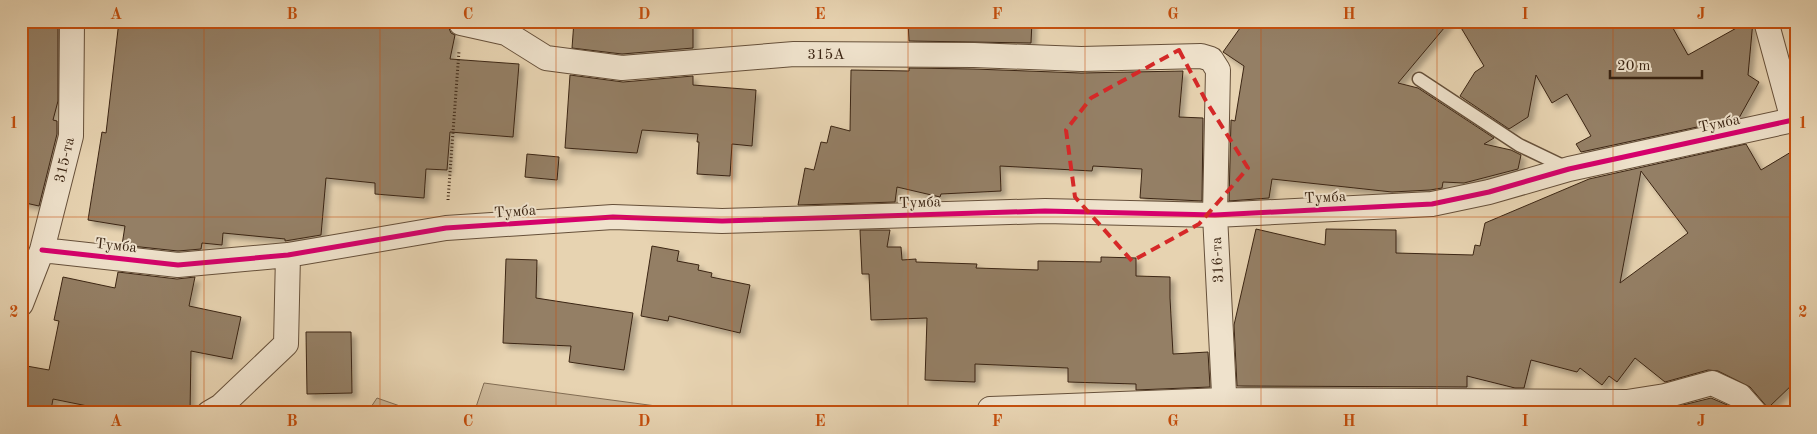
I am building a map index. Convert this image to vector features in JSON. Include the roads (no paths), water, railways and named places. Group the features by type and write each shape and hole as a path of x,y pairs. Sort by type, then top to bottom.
{"street":[{"name":"315-та","path":"22,297 42,250 71,136 72,21"},
{"path":"1766,21 1794,121"},
{"name":"315А","path":"461,23 506,33 546,58 622,68 794,54 974,55 1081,58 1201,56"},
{"name":"316-та","path":"1201,56 1211,59 1218,70 1214,215 1224,406"},
{"name":"Тумба","path":"42,250 178,265 288,255 446,228 613,217 722,221 1045,211 1214,215 1432,204 1489,192 1570,169 1794,121"},
{"path":"208,413 221,406 286,344 288,255"},
{"path":"990,410 1627,402 1665,396 1712,382 1740,396 1755,413"}],"lane":[{"path":"1420,79 1519,145 1570,169"}]}
